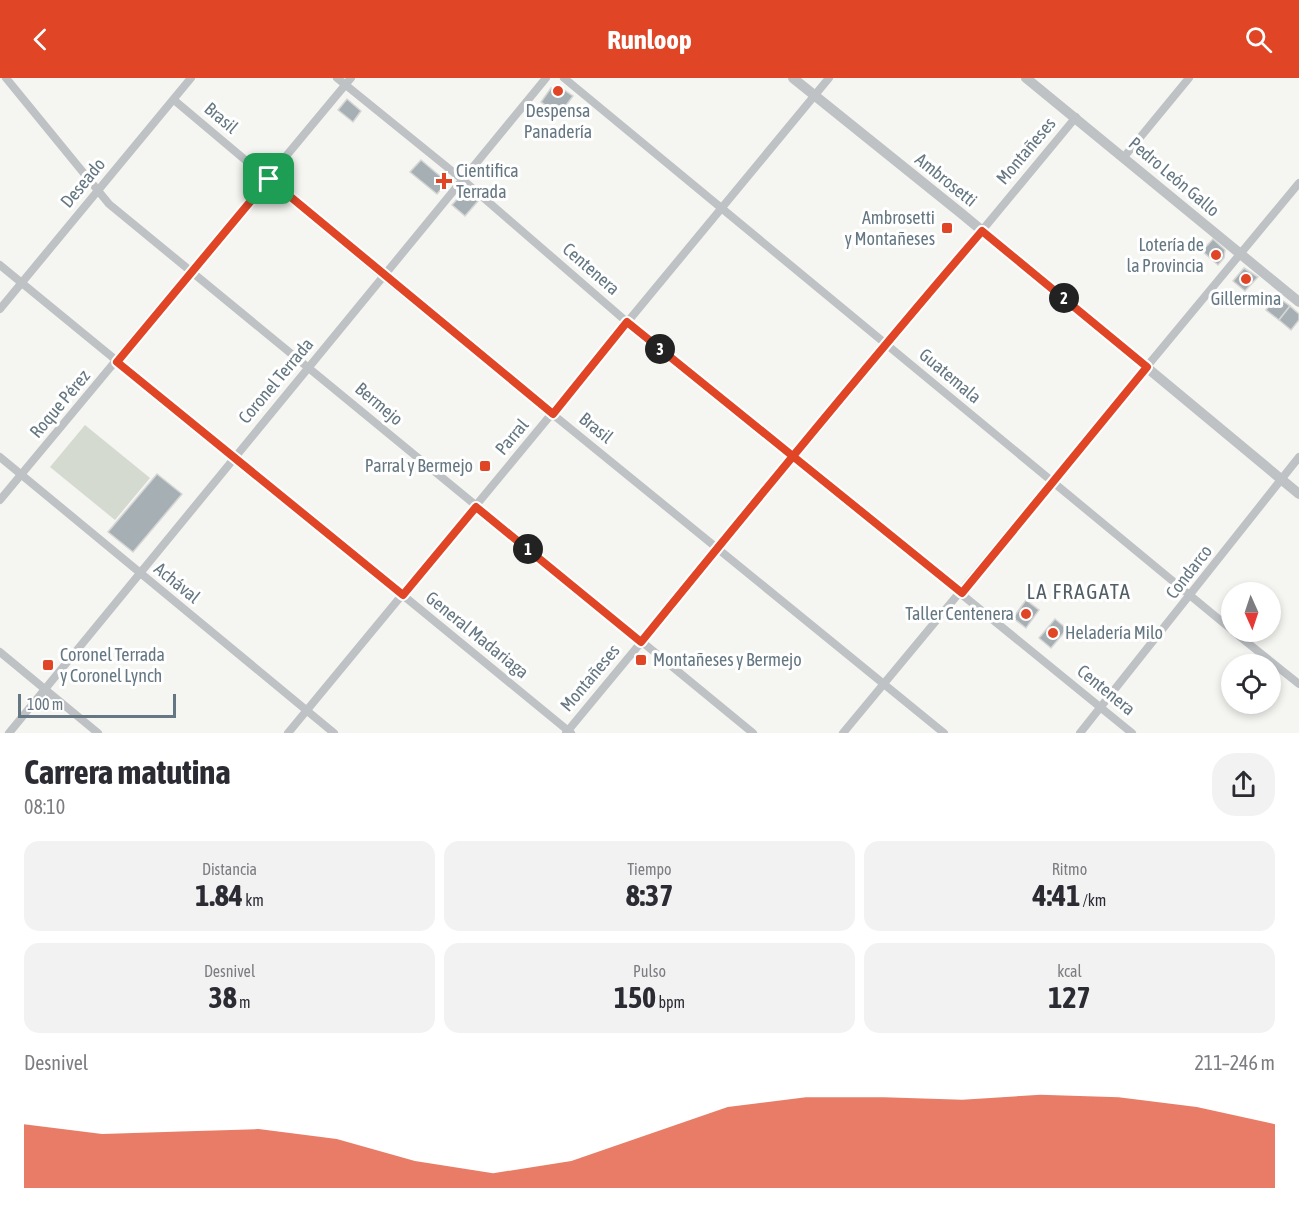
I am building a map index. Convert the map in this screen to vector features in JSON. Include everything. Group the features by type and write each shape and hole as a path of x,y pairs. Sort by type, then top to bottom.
{"street":[{"name":"Bermejo","path":"6,78 97,191 476,507 753,733"},
{"name":"Deseado","path":"0,309 191,78"},
{"name":"Centenera","path":"337,78 348,82 627,322 1132,733"},
{"name":"Coronel Terrada","path":"9,733 546,78"},
{"name":"Guatemala","path":"564,78 720,210 1221,622"},
{"name":"Ambrosetti","path":"793,78 982,231 1299,494"},
{"name":"Parral","path":"288,733 829,78"},
{"name":"Pedro León Gallo","path":"1026,78 1299,302"},
{"path":"1124,157 1189,78"},
{"name":"Roque Pérez","path":"0,500 348,82"},
{"name":"Brasil","path":"174,100 383,276 944,733"},
{"name":"Montañeses","path":"568,732 885,344 1076,117"},
{"path":"843,733 962,593 1299,183"},
{"name":"General Madariaga","path":"0,265 568,732"},
{"name":"Achával","path":"0,457 334,733"},
{"name":"Condarco","path":"1080,733 1299,457"},
{"name":"Guatemala","path":"1247,642 1299,684"},
{"path":"0,652 98,733"}],"shaded area":[{"path":"85,425 150,478 115,520 50,467"}],"building":[{"path":"551,88 561,88 573,96 559,115 541,102"},
{"path":"347,99 361,111 353,122 338,110"},
{"path":"421,160 447,182 437,194 410,172"},
{"path":"465,190 478,201 465,216 452,205"},
{"name":"Lotería de la Provincia","path":"1213,239 1225,250 1224,258 1218,265 1202,251"},
{"name":"Gillermina","path":"1244,268 1258,277 1245,291 1233,281"},
{"path":"1276,296 1290,306 1279,320 1266,310"},
{"path":"1290,306 1299,314 1299,320 1291,330 1279,320"},
{"path":"157,474 182,494 133,552 108,532"},
{"name":"Taller Centenera","path":"1026,600 1039,610 1026,628 1013,618"},
{"name":"Heladería Milo","path":"1055,619 1067,629 1051,648 1039,638"}],"place":[{"name":"Despensa Panadería","path":"558,91"},
{"name":"Cientifica Terrada","path":"444,181"},
{"name":"Ambrosetti y Montañeses","path":"947,228"},
{"name":"Lotería de la Provincia","path":"1216,255"},
{"name":"Gillermina","path":"1246,279"},
{"name":"Parral y Bermejo","path":"485,466"},
{"name":"Taller Centenera","path":"1026,614"},
{"name":"Heladería Milo","path":"1053,633"},
{"name":"Montañeses y Bermejo","path":"641,660"},
{"name":"Coronel Terrada y Coronel Lynch","path":"48,665"}],"district":[{"name":"LA FRAGATA","path":"1079,592"}],"route":[{"path":"269,179 117,362 403,595 476,507 641,642 794,457 885,344 982,231 1147,367 962,593 906,548 794,457 627,322 553,414 383,276 269,179"}]}
